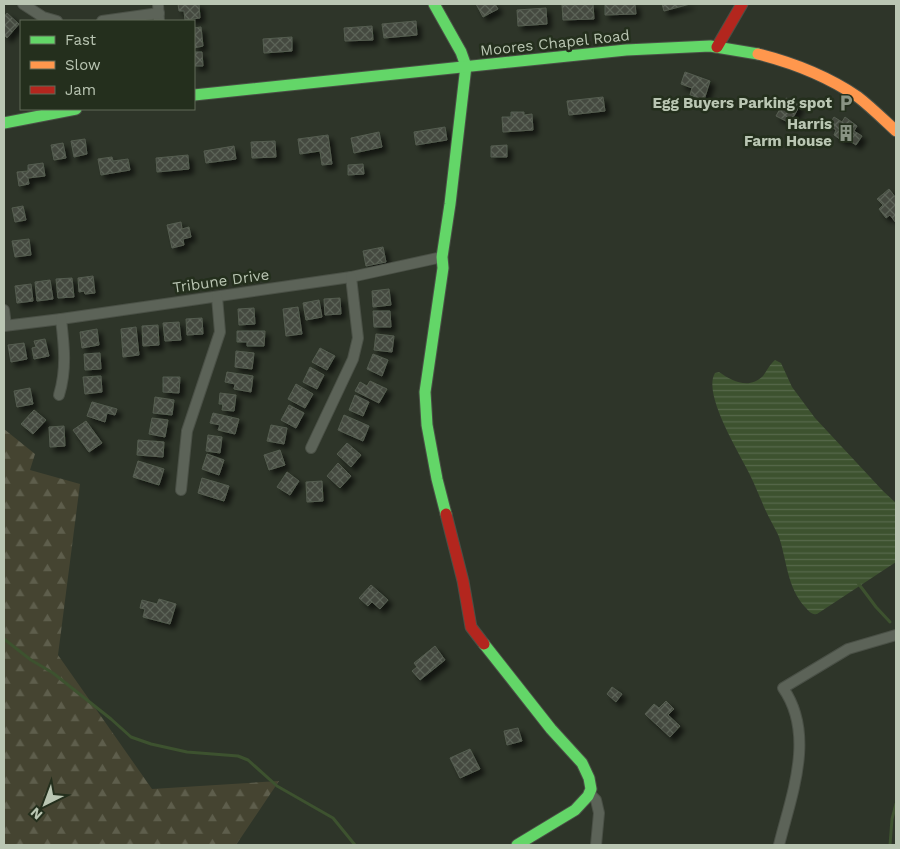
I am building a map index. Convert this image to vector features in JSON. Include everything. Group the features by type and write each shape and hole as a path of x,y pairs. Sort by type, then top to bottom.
{"street":[{"path":"24,4 43,17 54,20"},
{"path":"434,4 442,22 464,58 466,66 442,257 443,268 425,392 427,425 436,479 463,581 471,627 551,729 582,763 589,778 591,789 590,794 575,810 517,845"},
{"path":"717,47 739,5"},
{"path":"109,20 159,13"},
{"name":"Moores Chapel Road","path":"195,95 626,50 687,46 717,47 752,52 784,60 822,75 858,98 896,131"},
{"path":"4,122 70,110"},
{"name":"Tribune Drive","path":"5,326 351,277 442,257"},
{"path":"311,448 353,359 358,338 351,277"},
{"path":"181,490 187,431 220,332 217,297"},
{"path":"4,310 5,326"},
{"path":"60,395 65,359 61,319"},
{"path":"779,845 799,762 800,739 797,716 783,688 848,649 896,635"},
{"path":"590,794 596,800 599,813 596,845"}],"green space":[{"path":"4,429 35,454 30,470 80,484 58,655 152,789 279,781 236,845 4,845"}],"shaded area":[{"path":"775,360 781,363 792,387 815,418 896,503 896,562 817,614 809,611 794,591 779,537 724,424 718,409 712,383 715,373 719,372 741,383 752,383 763,376"}],"building":[{"path":"178,4 199,4 200,18 185,20 184,11 179,11"},
{"path":"476,4 495,4 498,9 483,17"},
{"path":"593,4 594,19 563,20 562,5"},
{"path":"605,4 635,4 636,14 605,15"},
{"path":"662,4 690,4 664,11"},
{"path":"546,8 547,24 518,26 517,10"},
{"path":"7,13 19,24 7,38 4,35 4,17"},
{"path":"416,21 417,35 384,38 382,24"},
{"path":"372,26 373,40 345,41 344,28"},
{"path":"201,27 203,46 195,48 195,28"},
{"path":"292,37 292,51 264,53 263,39"},
{"path":"195,52 202,52 203,66 195,66"},
{"path":"685,72 710,81 704,100 690,95 692,88 681,84"},
{"path":"603,97 605,111 569,115 567,101"},
{"path":"786,98 800,105 790,123 776,116"},
{"path":"511,112 524,112 524,115 532,114 533,130 503,132 502,117 511,117"},
{"name":"Harris Farm House","path":"834,117 842,122 845,117 857,126 854,131 862,136 856,145 847,139 844,142 834,135 836,130 829,125"},
{"path":"445,127 447,140 416,145 414,132"},
{"path":"379,132 382,147 354,153 351,138"},
{"path":"328,135 332,164 322,165 320,151 300,154 298,139"},
{"path":"85,139 87,154 74,157 71,141"},
{"path":"275,141 276,157 252,158 251,142"},
{"path":"63,143 66,158 54,160 51,145"},
{"path":"507,145 507,157 491,157 491,146"},
{"path":"234,146 236,159 206,163 204,151"},
{"path":"188,155 189,169 157,172 156,158"},
{"path":"112,157 113,161 128,159 130,170 101,175 98,159"},
{"path":"43,163 45,176 28,178 29,184 19,186 17,172 28,171 28,165"},
{"path":"363,164 364,174 348,175 348,165"},
{"path":"889,189 896,198 896,223 890,215 886,218 879,209 883,205 877,199"},
{"path":"23,206 26,220 15,222 12,208"},
{"path":"181,222 182,229 189,227 191,237 183,239 184,245 172,248 167,225"},
{"path":"29,239 31,255 15,257 12,241"},
{"path":"383,247 386,262 366,266 363,251"},
{"path":"93,276 95,293 85,294 84,291 79,292 78,278"},
{"path":"72,278 74,297 58,298 56,279"},
{"path":"50,280 53,299 37,301 35,282"},
{"path":"31,284 33,301 17,303 15,286"},
{"path":"389,289 391,305 373,307 372,291"},
{"path":"340,298 341,314 325,315 324,299"},
{"path":"319,300 322,317 306,320 303,303"},
{"path":"298,307 302,334 286,336 283,309"},
{"path":"254,308 255,324 239,325 238,309"},
{"path":"373,311 390,311 391,327 374,327"},
{"path":"202,318 203,334 187,335 186,319"},
{"path":"179,322 181,340 165,341 163,323"},
{"path":"158,325 159,345 143,346 142,326"},
{"path":"136,327 139,355 123,357 121,329"},
{"path":"97,329 99,345 82,348 80,332"},
{"path":"237,331 265,331 264,346 247,346 247,342 237,342"},
{"path":"376,334 394,336 392,352 374,350"},
{"path":"45,339 49,356 34,359 32,348 36,347 34,341"},
{"path":"24,343 27,359 11,362 8,345"},
{"path":"320,348 335,356 327,370 312,362"},
{"path":"236,351 254,353 252,369 235,367"},
{"path":"100,353 101,369 85,370 84,354"},
{"path":"373,354 388,360 382,376 367,369"},
{"path":"310,367 324,375 317,389 303,382"},
{"path":"227,372 253,376 251,392 234,389 235,384 225,382"},
{"path":"101,376 102,392 85,394 83,377"},
{"path":"163,377 180,377 179,393 163,392"},
{"path":"370,381 387,389 379,403 355,391 360,382 367,386"},
{"path":"296,384 313,394 305,408 288,399"},
{"path":"30,388 33,404 17,407 14,391"},
{"path":"220,393 236,395 234,411 222,410 223,404 219,404"},
{"path":"355,395 369,402 363,416 349,410"},
{"path":"155,397 174,400 172,415 153,413"},
{"path":"92,402 117,409 115,415 107,413 105,422 87,416"},
{"path":"289,405 304,413 296,428 281,420"},
{"path":"34,410 46,420 33,434 21,424"},
{"path":"213,413 239,419 235,434 218,430 220,425 210,423"},
{"path":"344,415 369,426 363,441 338,430"},
{"path":"152,418 168,420 165,437 149,434"},
{"path":"86,421 102,443 89,452 73,430"},
{"path":"271,425 287,428 284,444 267,441"},
{"path":"64,426 65,446 50,447 49,427"},
{"path":"208,435 222,437 220,453 206,451"},
{"path":"138,440 164,442 163,457 137,455"},
{"path":"347,443 361,455 351,467 337,454"},
{"path":"280,450 285,465 269,470 264,455"},
{"path":"207,454 224,460 219,475 202,469"},
{"path":"138,461 164,469 159,485 133,477"},
{"path":"338,463 351,476 340,488 327,476"},
{"path":"287,472 299,481 290,495 277,487"},
{"path":"202,478 229,486 224,501 198,493"},
{"path":"322,481 323,501 307,502 306,482"},
{"path":"371,585 388,600 380,609 372,602 368,606 359,598"},
{"path":"159,599 176,604 170,624 143,617 145,609 140,608 142,600 157,604"},
{"path":"435,646 445,660 420,680 412,671 417,667 414,663"},
{"path":"612,687 622,694 616,702 607,694"},
{"path":"666,701 674,709 668,715 680,726 670,737 645,714 654,704 659,708"},
{"path":"518,728 522,741 507,745 504,731"},
{"path":"470,749 480,769 460,778 450,758"}],"waterway":[{"path":"858,583 890,622"},
{"path":"4,639 31,660 53,673 131,737 151,744 187,752 238,756 248,760 277,786 333,818 355,845"},
{"path":"890,845 892,819 896,804"}],"traffic: fast":[{"path":"434,4 461,52 466,66 442,257 443,268 425,392 427,425 446,514"},
{"path":"195,95 626,50 710,46 758,54"},
{"path":"4,123 71,110"},
{"path":"484,644 551,729 582,763 589,778 591,789 588,796 575,810 517,845"}],"traffic: slow":[{"path":"758,54 797,66 834,83 858,97 896,131"}],"traffic: jam":[{"path":"717,47 742,4"},
{"path":"446,514 463,581 471,627 484,644"}],"place":[{"name":"Egg Buyers Parking spot","path":"846,103"},
{"name":"Harris Farm House","path":"846,133"}]}
